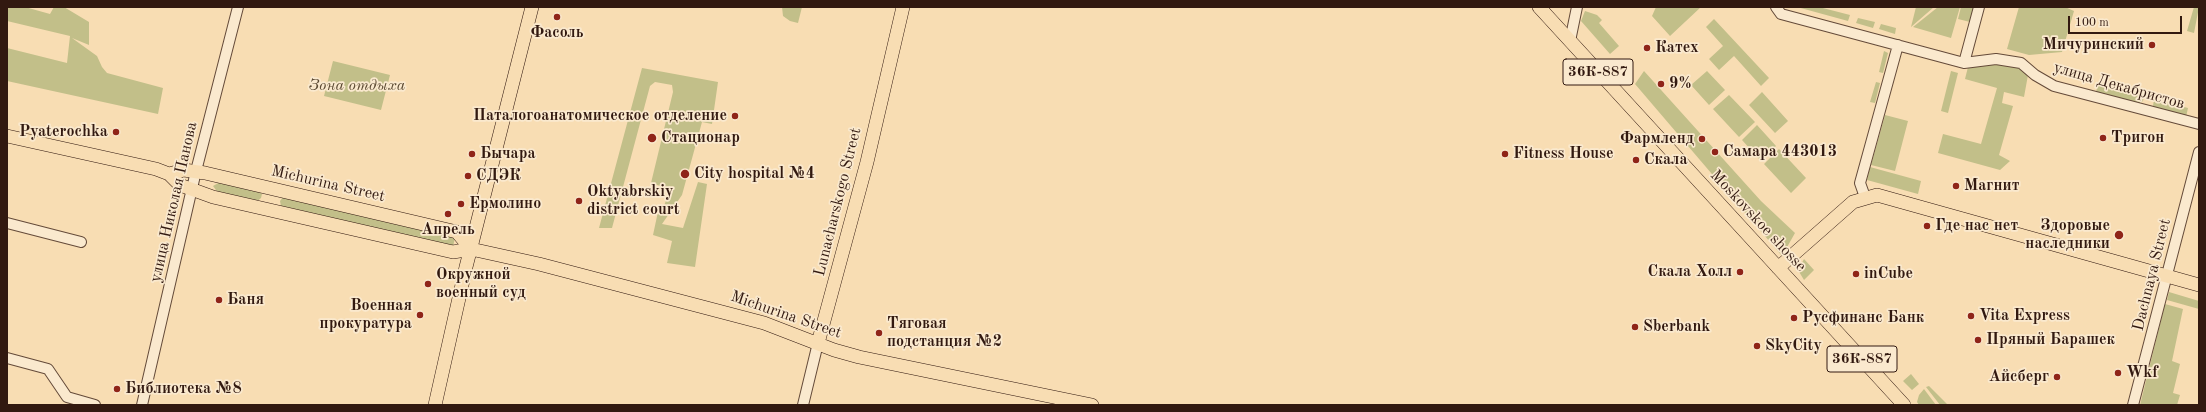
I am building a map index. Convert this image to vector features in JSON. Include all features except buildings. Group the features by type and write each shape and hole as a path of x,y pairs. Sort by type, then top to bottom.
{"main road":[{"path":"435,405 532,7"},
{"name":"Lunacharskogo Street","path":"818,343 867,162 903,7"},
{"name":"Moskovskoe shosse","path":"1539,7 1904,405"},
{"name":"Michurina Street","path":"7,136 169,174 184,170 196,171 457,232 472,249"},
{"name":"Michurina Street","path":"169,174 180,185 221,199 453,252 472,249 557,268 727,312 764,323 859,357 1092,405"},
{"path":"1778,268 1853,202 1865,197 1883,195 2199,285"}],"street":[{"name":"улица Николая Панова","path":"142,405 196,171 238,7"},
{"path":"1570,41 1577,7"},
{"path":"1776,7 1781,14 1964,63 1979,7"},
{"path":"1865,197 1860,183 1898,45"},
{"name":"улица Декабристов","path":"1964,63 1996,58 2021,63 2035,75 2054,86 2199,124"},
{"name":"Dachnaya Street","path":"2133,405 2165,290 2167,276 2199,152"},
{"path":"7,223 81,242"},
{"name":"Lunacharskogo Street","path":"803,405 818,343"},
{"path":"7,358 48,369 67,398 95,405"}],"green space":[{"path":"7,7 25,7 50,14 54,7 64,7 89,22 89,45 72,38 97,56 102,67 107,73 163,88 158,114 7,81 7,48 67,63 70,36 7,21"},
{"path":"782,7 802,7 798,23 790,21 783,16"},
{"path":"1656,7 1701,7 1670,36 1652,16"},
{"path":"1797,7 1819,7 1850,15 1848,21"},
{"path":"1916,7 1934,7 1911,27"},
{"path":"1938,7 1960,7 1951,38 1913,27"},
{"path":"1961,7 1974,7 1970,22 1958,19"},
{"path":"2019,7 2065,7 2074,11 2062,52 2029,55 2007,49"},
{"path":"2194,7 2199,7 2194,33 2187,31"},
{"path":"1585,11 1597,15 1602,20 1599,23 1619,46 1610,54 1581,21"},
{"path":"1858,18 1875,22 1873,28 1856,23"},
{"path":"1714,19 1769,78 1761,86 1734,56 1719,70 1709,59 1723,46 1706,27"},
{"path":"1881,24 1896,28 1895,34 1879,29"},
{"path":"1884,51 1888,53 1883,73 1879,72"},
{"name":"Зона отдыха","path":"333,61 390,75 381,110 324,96"},
{"path":"1995,63 2019,66 2028,75 2024,97 2004,92 2002,103 2013,106 1999,155 2010,161 2000,170 1938,153 1943,134 1981,144 1997,88 1965,79 1968,67"},
{"path":"642,68 718,82 712,124 702,122 682,195 662,224 683,228 698,182 707,184 695,267 667,263 672,241 653,235 659,207 664,206 670,189 651,183 673,92 672,85 655,82 650,86 612,228 599,228"},
{"path":"1644,71 1761,201 1795,233 1782,256 1635,84"},
{"path":"1707,71 1725,90 1709,105 1691,85"},
{"path":"1951,71 1958,73 1948,113 1941,111"},
{"path":"1876,82 1880,83 1875,103 1870,102"},
{"path":"2098,84 2144,96 2143,101 2138,104 2096,92"},
{"path":"1762,92 1788,121 1775,133 1749,105"},
{"path":"1729,95 1755,122 1739,137 1713,109"},
{"path":"2154,99 2188,108 2186,117 2157,109 2153,106"},
{"path":"1885,115 1908,121 1895,171 1871,165"},
{"path":"1757,125 1776,146 1760,160 1742,140"},
{"path":"1779,149 1806,178 1791,193 1764,164"},
{"path":"1870,167 1921,181 1918,194 1867,180"},
{"path":"220,182 258,191 262,194 261,198 255,203 219,194 213,186"},
{"path":"283,197 455,237 453,247 281,206 280,201"},
{"path":"1804,259 1814,270 1804,280 1798,270"},
{"path":"2169,292 2199,301 2199,309 2167,300"},
{"path":"2165,304 2183,309 2172,361 2180,364 2173,393 2180,395 2177,405 2140,405"},
{"path":"1911,374 1919,384 1912,390 1903,381"},
{"path":"1929,386 1948,405 1940,405 1926,387"},
{"path":"1924,389 1936,405 1919,405 1917,402 1919,395"}],"place":[{"name":"Фасоль","path":"557,17"},
{"name":"Мичуринский","path":"2152,45"},
{"name":"Катех","path":"1647,48"},
{"name":"9%","path":"1661,84"},
{"name":"Паталогоанатомическое отделение","path":"735,116"},
{"name":"Pyaterochka","path":"116,132"},
{"name":"Стационар","path":"652,138"},
{"name":"Тригон","path":"2103,138"},
{"name":"Фармленд","path":"1702,139"},
{"name":"Самара 443013","path":"1715,152"},
{"name":"Бычара","path":"472,154"},
{"name":"Fitness House","path":"1505,154"},
{"name":"Скала","path":"1636,160"},
{"name":"City hospital №4","path":"685,174"},
{"name":"СДЭК","path":"468,176"},
{"name":"Магнит","path":"1956,186"},
{"name":"Oktyabrskiy district court","path":"579,201"},
{"name":"Ермолино","path":"461,204"},
{"name":"Апрель","path":"448,214"},
{"name":"Где нас нет","path":"1927,226"},
{"name":"Здоровые наследники","path":"2119,235"},
{"name":"Скала Холл","path":"1740,272"},
{"name":"inCube","path":"1856,274"},
{"name":"Окружной военный суд","path":"428,284"},
{"name":"Баня","path":"219,300"},
{"name":"Военная прокуратура","path":"420,315"},
{"name":"Vita Express","path":"1971,316"},
{"name":"Русфинанс Банк","path":"1794,318"},
{"name":"Sberbank","path":"1635,327"},
{"name":"Тяговая подстанция №2","path":"879,333"},
{"name":"Пряный Барашек","path":"1978,340"},
{"name":"SkyCity","path":"1757,346"},
{"name":"Wkf","path":"2118,373"},
{"name":"Айсберг","path":"2057,377"},
{"name":"Библиотека №8","path":"117,389"}]}
